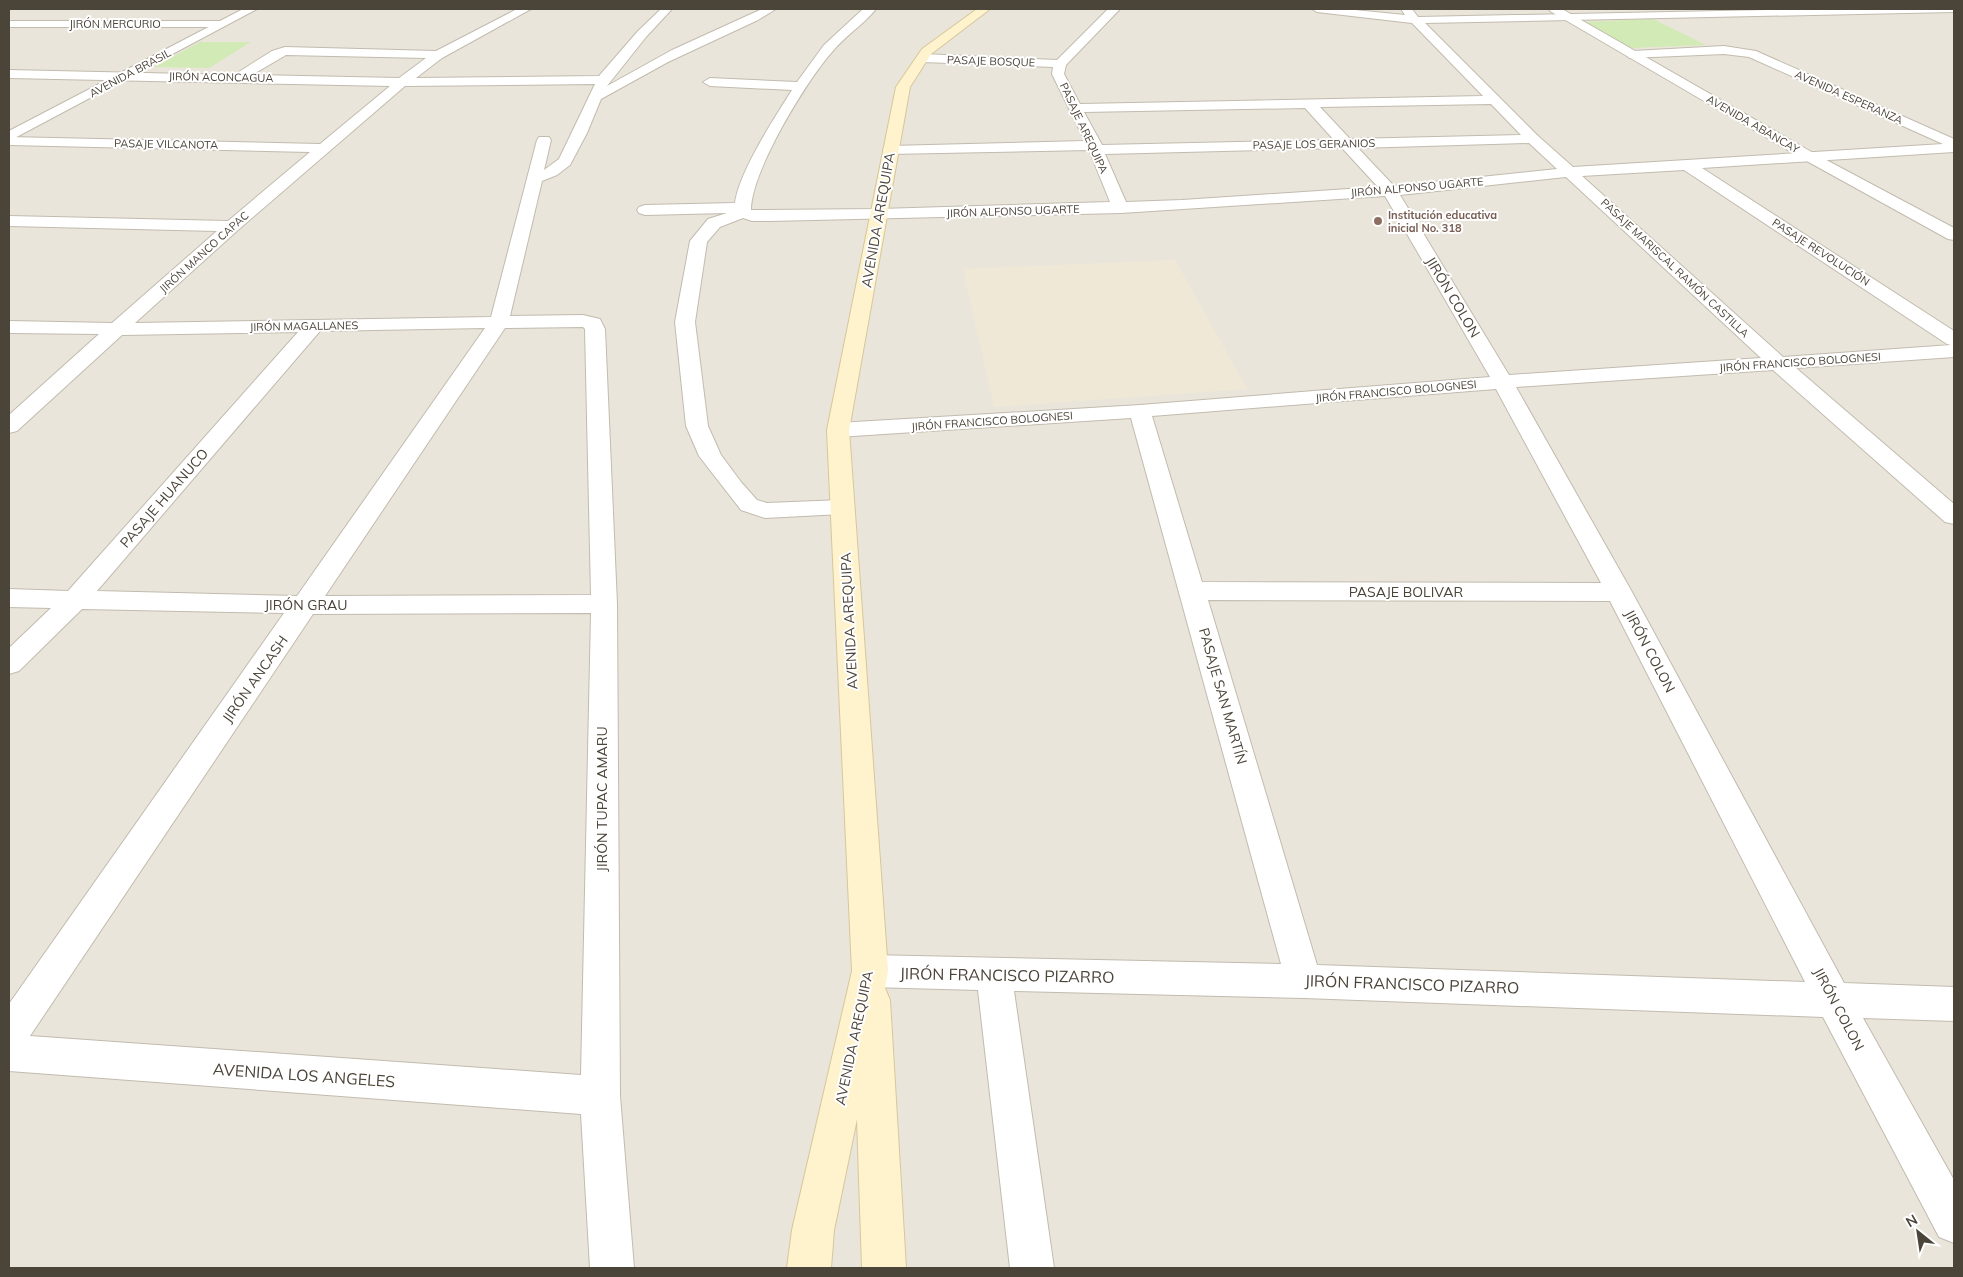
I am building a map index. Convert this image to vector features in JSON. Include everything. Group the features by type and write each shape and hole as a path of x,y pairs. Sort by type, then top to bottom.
{"main road":[{"name":"AVENIDA AREQUIPA","path":"809,1268 813,1230 870,971 838,430 903,87 926,52 984,9"},
{"path":"870,971 884,1268"}],"street":[{"name":"AVENIDA BRASIL","path":"9,137 251,9"},
{"name":"JIRÓN MANCO CAPAC","path":"9,426 232,226 402,82 438,55 525,9"},
{"path":"534,179 552,172 565,162 603,80 642,34 667,9"},
{"path":"595,98 649,66 770,9"},
{"path":"842,506 765,511 749,505 733,487 710,456 697,426 686,322 699,240 714,223 742,210 750,178 800,86 824,52 870,9"},
{"name":"PASAJE AREQUIPA","path":"1114,9 1060,64 1058,74 1095,148 1121,208"},
{"path":"1316,9 1411,14 1571,18 1655,16 1680,12 1954,9"},
{"name":"AVENIDA ABANCAY","path":"1554,9 1810,157 1954,235"},
{"name":"PASAJE MARISCAL RAMÓN CASTILLA","path":"1411,14 1533,139 1778,363 1954,517"},
{"path":"1655,16 1681,28"},
{"name":"JIRÓN MERCURIO","path":"9,24 222,24"},
{"path":"1698,37 1724,50"},
{"path":"1633,55 1724,50"},
{"name":"AVENIDA ESPERANZA","path":"1724,50 1752,54 1954,144"},
{"path":"238,78 276,54 285,51 438,55"},
{"name":"PASAJE BOSQUE","path":"923,58 1060,64"},
{"name":"JIRÓN ACONCAGUA","path":"9,74 402,82 603,80"},
{"path":"710,82 800,86"},
{"path":"1075,108 1493,100"},
{"name":"JIRÓN COLON","path":"1309,104 1390,191 1503,382 1619,592 1833,999 1954,1222"},
{"name":"PASAJE LOS GERANIOS","path":"890,150 1095,148 1533,139"},
{"path":"499,322 544,140"},
{"name":"PASAJE VILCANOTA","path":"9,141 323,148"},
{"name":"JIRÓN ALFONSO UGARTE","path":"644,210 742,210 752,216 1121,208 1390,191 1571,172 1954,148"},
{"name":"PASAJE REVOLUCIÓN","path":"1688,164 1954,340"},
{"path":"9,221 232,226"},
{"name":"JIRÓN MAGALLANES","path":"9,327 118,329 583,321 593,323 595,329"},
{"name":"JIRÓN ANCASH","path":"9,1035 499,322"},
{"name":"PASAJE HUANUCO","path":"9,664 74,601 314,326"},
{"name":"JIRÓN TUPAC AMARU","path":"595,329 604,604 600,1096 612,1268"},
{"name":"JIRÓN FRANCISCO BOLOGNESI","path":"838,430 1140,411 1503,382 1954,351"},
{"name":"PASAJE SAN MARTÍN","path":"1140,411 1304,981"},
{"name":"PASAJE BOLIVAR","path":"1193,591 1619,592"},
{"name":"JIRÓN GRAU","path":"9,598 306,605 604,604"},
{"name":"JIRÓN FRANCISCO PIZARRO","path":"870,971 1304,981 1954,1004"},
{"path":"994,975 1032,1268"},
{"name":"AVENIDA LOS ANGELES","path":"9,1053 600,1096"}],"shaded area":[{"path":"9,9 1954,9 1954,1268 9,1268"},
{"path":"1175,260 1247,389 994,407 963,269"}],"green space":[{"path":"1653,19 1706,45 1632,48 1583,22"},
{"path":"200,42 251,42 209,68 154,67"}],"place":[{"name":"Institución educativa inicial No. 318","path":"1378,221"}]}
